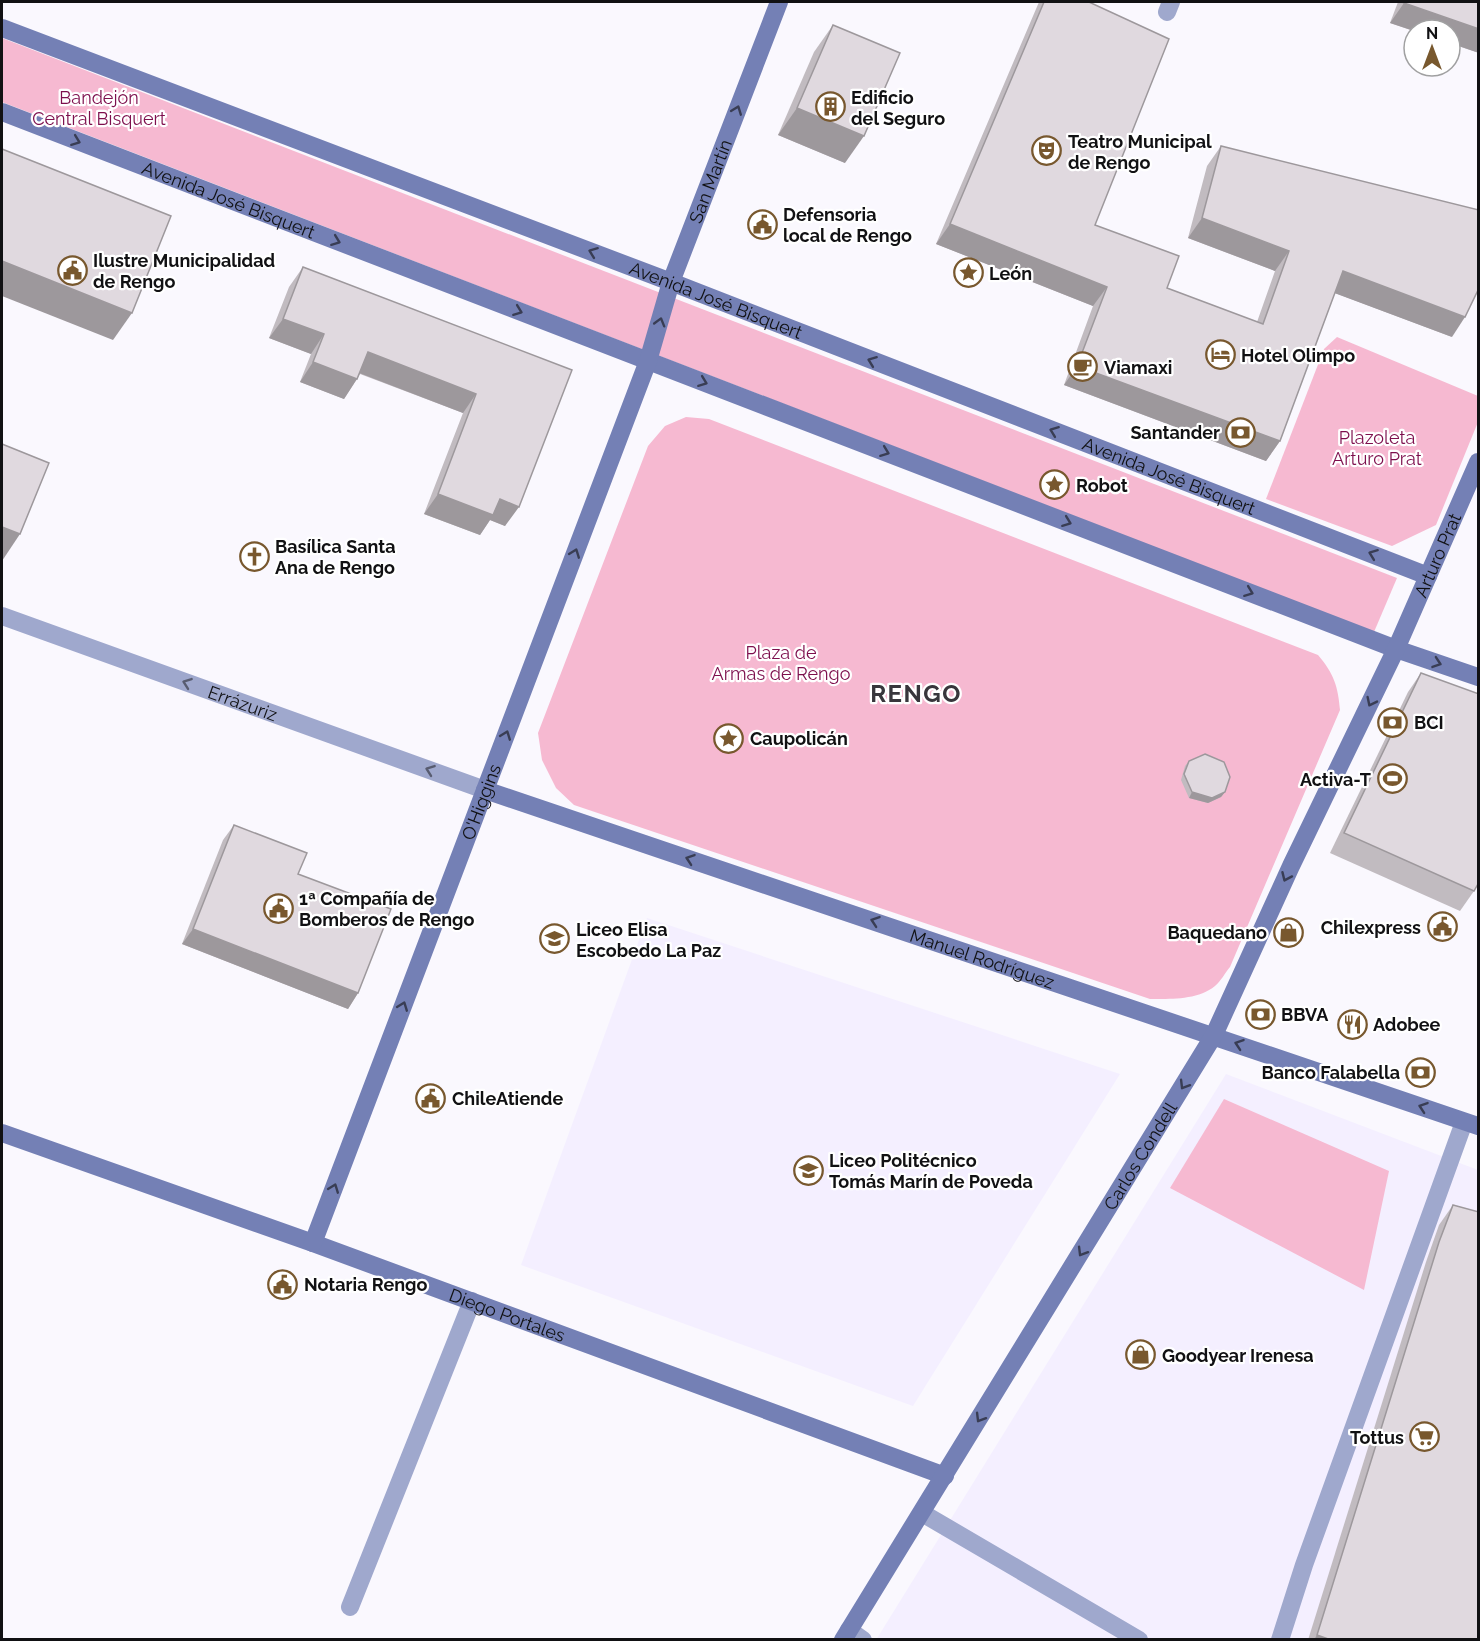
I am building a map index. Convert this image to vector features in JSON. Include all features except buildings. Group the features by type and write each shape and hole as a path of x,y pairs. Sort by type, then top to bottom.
{"main road":[{"name":"San Martín","path":"648,362 671,282 779,2"},
{"name":"Avenida José Bisquert","path":"2,28 671,282 1428,576"},
{"name":"Avenida José Bisquert","path":"2,112 1396,649 1479,677"},
{"name":"O'Higgins","path":"313,1243 648,362"},
{"name":"Arturo Prat","path":"1396,649 1479,462"},
{"name":"Carlos Condell","path":"852,1636 922,1513 1214,1035 1291,866 1396,649"},
{"name":"Manuel Rodríguez","path":"485,790 1472,1124"},
{"name":"Diego Portales","path":"2,1133 313,1243 945,1476"}],"street":[{"name":"Errázuriz","path":"2,616 485,790"},
{"path":"1280,1640 1304,1565 1472,1124"},
{"path":"350,1607 472,1301"},
{"path":"922,1513 1139,1640"}],"shaded area":[{"name":"Liceo Politécnico Tomás Marín de Poveda","path":"647,918 1120,1074 913,1406 521,1265"},
{"path":"1226,1074 1478,1170 1478,1639 876,1640"}],"green space":[{"name":"Bandejón Central Bisquert","path":"2,38 1397,578 1374,632 2,102"},
{"name":"Plazoleta Arturo Prat","path":"1337,337 1478,396 1478,422 1436,525 1392,546 1266,499 1324,349"},
{"name":"Plaza de Armas de Rengo","path":"686,417 709,419 1318,655 1334,681 1340,710 1230,967 1217,984 1201,994 1175,999 1150,999 574,805 556,788 542,760 538,733 648,446 665,426"},
{"path":"1224,1099 1389,1171 1364,1290 1170,1188"}],"place":[{"name":"Edificio del Seguro","path":"830,107"},
{"name":"Teatro Municipal de Rengo","path":"1047,151"},
{"name":"Defensoria local de Rengo","path":"762,224"},
{"name":"Ilustre Municipalidad de Rengo","path":"72,270"},
{"name":"León","path":"968,273"},
{"name":"Hotel Olimpo","path":"1220,355"},
{"name":"Viamaxi","path":"1083,367"},
{"name":"Santander","path":"1241,432"},
{"name":"Robot","path":"1055,485"},
{"name":"Basílica Santa Ana de Rengo","path":"254,556"},
{"name":"BCI","path":"1393,722"},
{"name":"Caupolicán","path":"729,738"},
{"name":"Activa-T","path":"1392,779"},
{"name":"1ª Compañía de Bomberos de Rengo","path":"278,908"},
{"name":"Chilexpress","path":"1442,927"},
{"name":"Baquedano","path":"1288,932"},
{"name":"Liceo Elisa Escobedo La Paz","path":"555,939"},
{"name":"BBVA","path":"1260,1014"},
{"name":"Adobee","path":"1352,1024"},
{"name":"Banco Falabella","path":"1421,1072"},
{"name":"ChileAtiende","path":"431,1098"},
{"name":"Liceo Politécnico Tomás Marín de Poveda","path":"808,1170"},
{"name":"Notaria Rengo","path":"283,1284"},
{"name":"Goodyear Irenesa","path":"1141,1355"},
{"name":"Tottus","path":"1425,1437"}],"district":[{"name":"RENGO","path":"916,693"}]}
